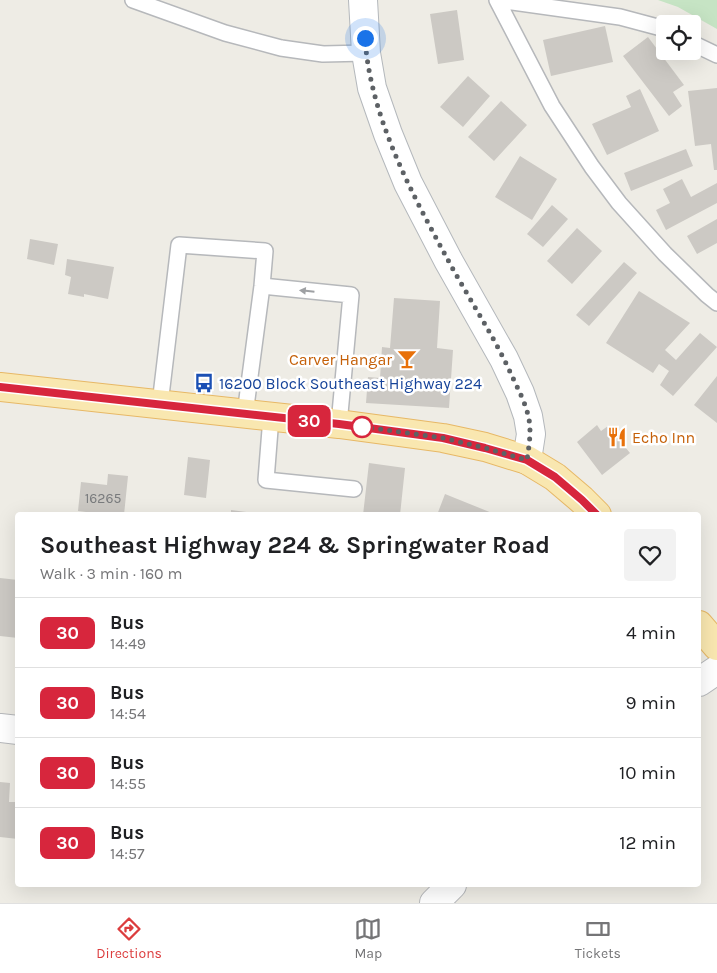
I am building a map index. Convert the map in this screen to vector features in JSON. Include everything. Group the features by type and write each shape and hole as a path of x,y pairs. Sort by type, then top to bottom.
{"main road":[{"path":"362,3 366,53 372,88 388,134 408,183 520,393 528,416 531,434 527,460"},
{"path":"0,387 339,424 443,438 527,460 555,477 594,512"},
{"path":"701,627 717,646"},
{"path":"701,681 717,670"},
{"path":"0,728 15,730"},
{"path":"434,903 450,887"}],"lane":[{"path":"133,0 225,33 281,48 323,54 366,53"},
{"path":"497,0 620,17 656,27"},
{"path":"497,0 552,106 592,167 619,203 665,254 717,304"},
{"path":"701,47 717,55"},
{"path":"160,404 179,245 265,251 262,286 258,415 266,480 354,489"},
{"path":"262,286 352,295 339,424"}],"green space":[{"path":"658,0 717,0 717,29 701,20 701,15 692,15 678,7"}],"building":[{"path":"457,10 464,60 438,64 430,14"},
{"path":"605,26 613,62 551,76 543,40"},
{"path":"648,37 656,48 656,60 665,60 684,85 673,92 682,106 669,116 623,56"},
{"path":"468,76 490,96 463,127 440,107"},
{"path":"717,88 717,170 714,170 711,144 695,146 688,91"},
{"path":"640,89 659,131 607,155 592,124 631,107 626,96"},
{"path":"501,101 527,125 494,161 468,137"},
{"path":"686,149 693,166 631,191 624,173"},
{"path":"520,156 557,179 532,220 495,197"},
{"path":"682,179 691,197 717,183 717,203 666,230 656,210 670,203 663,189"},
{"path":"552,205 568,219 543,247 527,234"},
{"path":"717,219 717,243 697,254 687,236"},
{"path":"577,228 602,251 572,284 547,261"},
{"path":"30,239 58,244 54,265 27,259"},
{"path":"67,259 114,267 108,299 84,294 84,297 68,294 71,277 65,275"},
{"path":"624,262 637,273 589,326 576,315"},
{"path":"639,291 690,323 665,350 676,360 700,333 717,347 673,396 660,385 669,371 659,364 653,373 606,343"},
{"path":"394,298 440,301 437,348 453,350 449,408 366,403 368,377 380,378 382,347 390,348"},
{"path":"717,376 717,423 694,405"},
{"path":"597,425 601,431 608,426 630,453 602,475 577,442"},
{"path":"188,457 210,460 206,498 184,495"},
{"path":"369,463 405,468 400,512 363,512"},
{"path":"108,474 128,476 124,512 78,511 81,482 107,485"},
{"path":"445,494 490,512 438,512"},
{"path":"0,578 15,580 15,638 0,636"},
{"path":"0,782 10,783 9,802 15,802 15,839 0,837"}],"bus line":[{"name":"30","path":"0,387 339,424 443,438 527,460 555,477 594,512"}],"place":[{"name":"Carver Hangar","path":"407,359"},
{"name":"16200 Block Southeast Highway 224","path":"204,383"},
{"name":"Echo Inn","path":"617,437"}],"route":[{"path":"362,427 358,426 443,438 527,460 531,434 528,416 520,393 408,183 394,150 372,88 365,38"}]}
